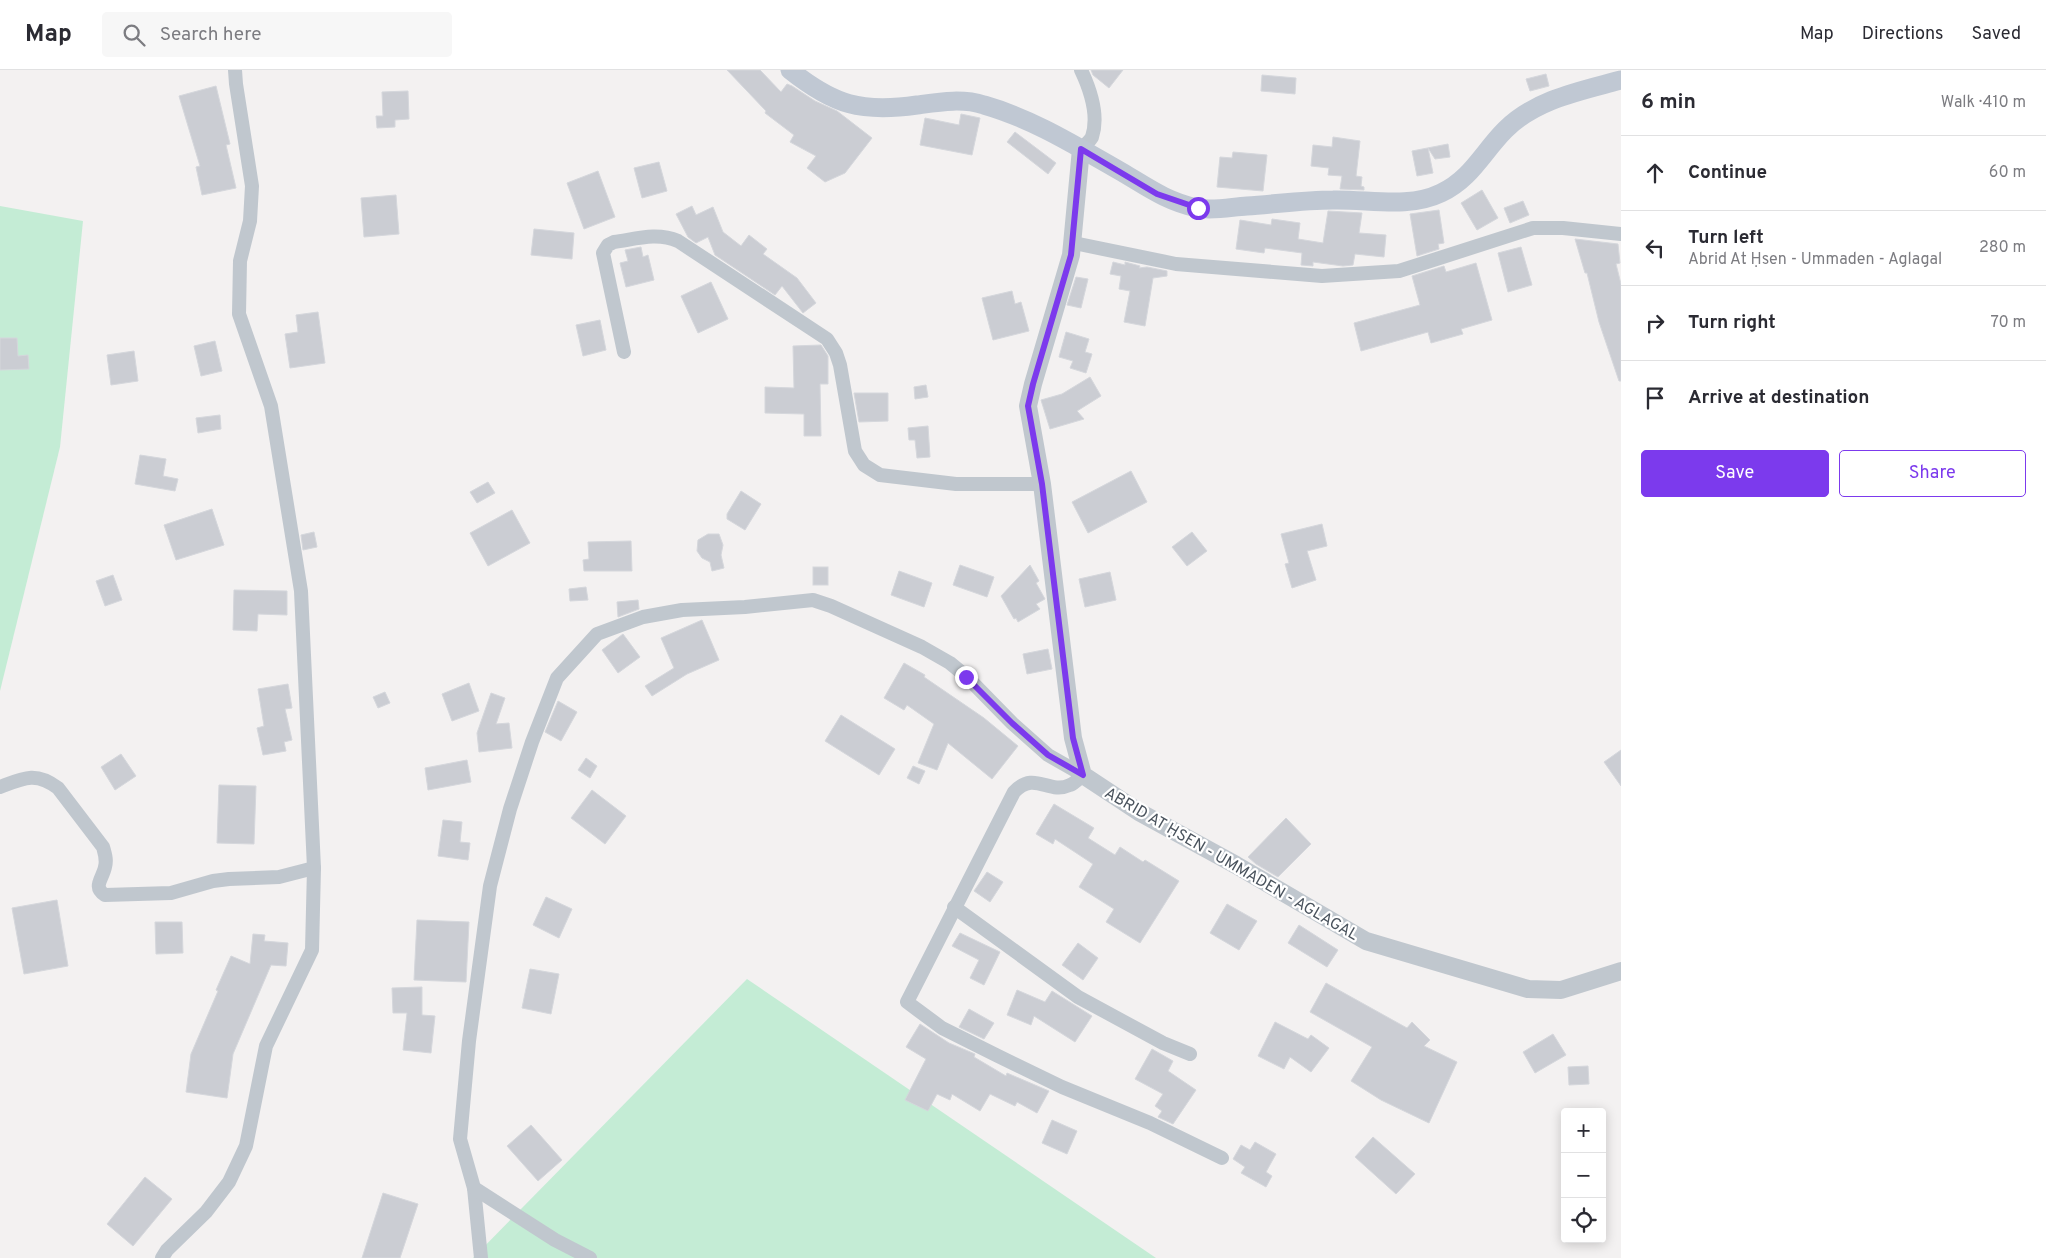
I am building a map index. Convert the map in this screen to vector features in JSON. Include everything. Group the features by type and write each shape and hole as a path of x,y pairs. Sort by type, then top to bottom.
{"main road":[{"path":"790,70 814,89 827,96 870,109 943,101 982,104 1036,125 1157,194 1198,208 1336,200 1406,202 1424,200 1458,185 1506,129 1551,99 1621,80"}],"street":[{"path":"162,1258 167,1250 206,1212 229,1182 246,1146 266,1046 312,950 314,868 301,591 271,406 239,314 240,262 250,221 252,186 236,84 236,70"},
{"path":"1081,70 1090,88 1094,123 1092,139 1081,149 1074,243 1028,406 1042,484 1073,738 1083,775"},
{"path":"1074,243 1176,264 1322,276 1399,271 1533,228 1564,228 1621,234"},
{"path":"624,352 603,253 614,242 656,236 668,237 686,246 827,339 836,353 840,365 855,450 864,465 880,475 956,484 1042,484"},
{"path":"481,1258 474,1188 460,1139 469,1040 490,886 510,809 529,750 557,678 597,634 643,617 682,610 745,607 813,600 831,606 922,647 950,663 1048,755 1083,775"},
{"path":"1083,775 1071,785 1057,787 1029,782 1022,784 1014,792 907,1002 942,1028 1062,1087 1150,1123 1222,1158"},
{"name":"ABRID AT ḤSEN - UMMADEN - AGLAGAL","path":"1083,775 1138,812 1230,862 1366,941 1528,989 1561,990 1621,971"},
{"path":"0,787 25,777 36,777 49,781 58,788 103,847 106,857 105,868 99,882 99,888 100,892 105,895 171,894 213,881 279,877 314,868"},
{"path":"954,907 1078,996 1163,1043 1190,1054"},
{"path":"474,1188 555,1240 590,1258"}],"green space":[{"path":"0,206 83,221 60,447 0,691"},
{"path":"747,979 1156,1258 473,1258"}],"building":[{"path":"727,70 760,70 781,92 787,84 792,86 815,101 837,111 872,138 845,173 825,182 807,168 816,156 790,142 794,135 765,113 766,111"},
{"path":"1091,70 1123,70 1109,88 1093,75"},
{"path":"1546,74 1549,86 1530,91 1526,79"},
{"path":"1262,75 1296,78 1295,94 1261,91"},
{"path":"216,86 230,144 226,145 236,188 202,195 196,167 200,166 179,96"},
{"path":"408,91 409,119 395,120 395,127 377,128 376,116 383,116 382,92"},
{"path":"961,114 980,118 972,155 920,145 925,118 959,125"},
{"path":"1015,132 1056,163 1048,174 1007,142"},
{"path":"1333,137 1360,141 1356,176 1362,177 1361,186 1364,187 1364,190 1340,189 1342,176 1328,175 1329,168 1311,166 1313,145 1332,147"},
{"path":"1448,144 1450,157 1435,159 1428,148 1433,173 1417,176 1412,151"},
{"path":"1233,152 1267,155 1263,191 1217,187 1220,157 1232,158"},
{"path":"659,162 667,191 642,198 634,168"},
{"path":"598,171 615,217 584,229 567,183"},
{"path":"1482,190 1498,218 1477,230 1461,203"},
{"path":"396,195 399,234 364,237 361,198"},
{"path":"1523,201 1529,215 1510,223 1504,208"},
{"path":"692,206 696,215 713,207 723,232 741,246 749,235 767,249 763,254 797,278 816,303 803,313 782,286 775,295 715,255 708,237 696,243 688,237 676,214"},
{"path":"1439,210 1444,243 1438,244 1439,249 1417,256 1410,214"},
{"path":"1328,211 1362,213 1359,233 1386,235 1384,257 1355,254 1353,265 1343,266 1313,262 1313,266 1301,265 1302,253 1265,248 1264,253 1236,249 1240,220 1271,225 1272,219 1300,223 1298,239 1323,243"},
{"path":"534,229 574,233 572,259 531,255"},
{"path":"1575,239 1618,244 1620,263 1616,264 1621,284 1621,381 1619,381 1599,322 1587,273 1585,273"},
{"path":"641,247 643,257 648,255 654,280 626,287 620,263 628,261 625,250"},
{"path":"1521,247 1532,285 1508,292 1498,253"},
{"path":"1113,262 1125,265 1125,262 1140,266 1139,268 1147,267 1167,271 1167,276 1153,278 1145,326 1124,322 1130,291 1119,289 1121,276 1110,274"},
{"path":"1476,263 1492,320 1461,329 1463,334 1431,343 1428,332 1361,351 1354,323 1420,305 1412,276 1444,266 1446,272"},
{"path":"1076,277 1088,279 1081,308 1067,305"},
{"path":"711,282 728,319 698,333 681,296"},
{"path":"1012,291 1015,304 1021,302 1029,331 993,340 982,298"},
{"path":"318,312 325,363 290,368 285,334 298,332 296,315"},
{"path":"600,320 606,350 583,356 576,325"},
{"path":"1066,332 1089,339 1085,352 1092,354 1086,373 1070,368 1073,361 1059,357"},
{"path":"0,338 17,338 18,356 28,355 29,369 0,370"},
{"path":"215,341 222,371 201,376 194,346"},
{"path":"821,345 828,356 828,384 820,384 821,436 804,436 804,414 765,413 765,387 794,388 793,346"},
{"path":"134,351 138,381 111,385 107,355"},
{"path":"1090,377 1101,396 1077,411 1084,419 1050,429 1041,400 1062,394"},
{"path":"926,385 928,397 915,399 914,387"},
{"path":"854,393 888,393 888,421 859,422"},
{"path":"220,415 221,429 198,433 196,418"},
{"path":"928,426 930,457 917,458 915,440 909,440 908,428"},
{"path":"140,455 166,459 163,476 178,479 175,491 135,484"},
{"path":"1131,471 1147,502 1088,533 1072,502"},
{"path":"488,482 495,493 477,503 470,492"},
{"path":"741,491 761,504 745,530 727,519 727,514"},
{"path":"212,509 224,545 176,560 164,525"},
{"path":"512,510 530,543 488,566 470,533"},
{"path":"1322,524 1327,546 1307,551 1316,580 1292,588 1285,564 1289,563 1281,534"},
{"path":"314,532 317,547 303,550 301,535"},
{"path":"1192,532 1207,551 1187,566 1172,547"},
{"path":"708,534 719,534 723,545 721,555 724,568 712,571 710,562 702,558 697,551 698,540"},
{"path":"631,541 632,571 584,571 583,560 589,559 588,542"},
{"path":"960,565 994,577 987,597 953,585"},
{"path":"1030,565 1039,581 1036,583 1045,599 1036,604 1040,609 1018,622 1016,618 1014,619 1001,596"},
{"path":"813,567 828,567 828,585 813,585"},
{"path":"899,571 932,583 924,607 891,595"},
{"path":"1110,572 1116,600 1085,607 1079,579"},
{"path":"113,575 122,600 105,606 96,581"},
{"path":"586,587 588,600 570,601 569,589"},
{"path":"234,590 287,591 287,615 258,614 257,631 233,630"},
{"path":"638,600 639,609 618,617 617,602"},
{"path":"702,620 719,660 687,674 652,696 645,686 674,668 661,638"},
{"path":"623,634 640,657 618,673 602,650"},
{"path":"1048,649 1052,669 1027,674 1023,654"},
{"path":"904,663 925,675 924,677 984,718 1018,746 992,779 948,743 937,770 918,763 934,724 907,705 904,710 884,698"},
{"path":"469,683 479,711 452,721 442,694"},
{"path":"288,684 292,708 285,709 292,740 284,742 286,751 263,755 257,728 264,726 258,689"},
{"path":"385,692 390,703 378,708 373,697"},
{"path":"491,693 505,698 496,724 509,723 512,748 479,752 477,733"},
{"path":"558,701 577,712 561,741 545,732"},
{"path":"841,715 895,749 879,775 825,741"},
{"path":"1621,750 1621,786 1604,762"},
{"path":"121,754 136,776 115,790 101,767"},
{"path":"586,758 597,766 590,778 578,770"},
{"path":"467,760 471,782 428,790 425,768"},
{"path":"913,766 925,771 919,784 907,778"},
{"path":"219,785 256,786 254,844 217,843"},
{"path":"592,790 626,816 605,844 571,818"},
{"path":"1054,804 1094,828 1088,838 1115,855 1120,847 1143,862 1145,860 1179,881 1140,943 1106,922 1114,909 1079,887 1093,864 1055,839 1053,844 1036,834"},
{"path":"1286,818 1311,844 1278,877 1248,857"},
{"path":"443,820 462,822 460,842 470,843 468,860 438,856"},
{"path":"987,872 1003,882 990,902 974,891"},
{"path":"546,897 572,909 559,938 533,925"},
{"path":"57,900 68,966 24,974 12,908"},
{"path":"1227,904 1257,921 1239,950 1210,933"},
{"path":"417,920 469,922 466,982 414,980"},
{"path":"155,922 182,922 183,953 156,954"},
{"path":"1299,925 1338,950 1327,967 1288,943"},
{"path":"960,933 1000,952 984,985 970,978 979,960 952,946"},
{"path":"253,934 265,935 264,941 288,943 286,966 271,965 233,1054 227,1098 186,1092 191,1054 218,991 216,990 231,956 250,964"},
{"path":"1078,943 1098,958 1083,980 1062,965"},
{"path":"530,969 559,974 551,1014 522,1008"},
{"path":"1326,983 1407,1028 1412,1022 1430,1040 1424,1046 1457,1062 1429,1123 1381,1100 1351,1081 1372,1047 1310,1012"},
{"path":"422,987 422,1015 435,1016 431,1053 403,1050 407,1013 393,1013 392,988"},
{"path":"1017,990 1045,1002 1052,991 1092,1016 1075,1042 1034,1016 1031,1025 1007,1015"},
{"path":"969,1009 994,1023 984,1039 959,1027"},
{"path":"1275,1022 1308,1039 1311,1035 1329,1048 1311,1072 1290,1057 1284,1069 1258,1056"},
{"path":"920,1024 949,1043 975,1054 974,1057 1006,1076 1007,1073 1049,1091 1037,1113 1017,1102 1015,1106 990,1094 980,1111 952,1094 950,1100 937,1094 928,1111 905,1100 926,1059 906,1047"},
{"path":"1553,1034 1566,1055 1535,1073 1523,1052"},
{"path":"1152,1049 1173,1061 1168,1071 1196,1090 1173,1124 1158,1117 1162,1111 1155,1106 1163,1094 1135,1079"},
{"path":"1588,1066 1589,1084 1569,1085 1568,1067"},
{"path":"1052,1120 1077,1131 1067,1154 1042,1143"},
{"path":"531,1125 562,1160 538,1181 507,1146"},
{"path":"1373,1137 1415,1174 1396,1194 1355,1157"},
{"path":"1255,1142 1276,1154 1266,1172 1272,1176 1266,1187 1241,1173 1245,1167 1233,1159 1241,1145 1250,1150"},
{"path":"145,1177 172,1199 133,1246 107,1224"},
{"path":"383,1193 418,1204 400,1258 362,1258"}],"route":[{"path":"966,677 1012,723 1048,755 1083,775 1073,738 1048,546 1042,484 1028,406 1074,243 1081,149 1157,194 1198,208"}]}
